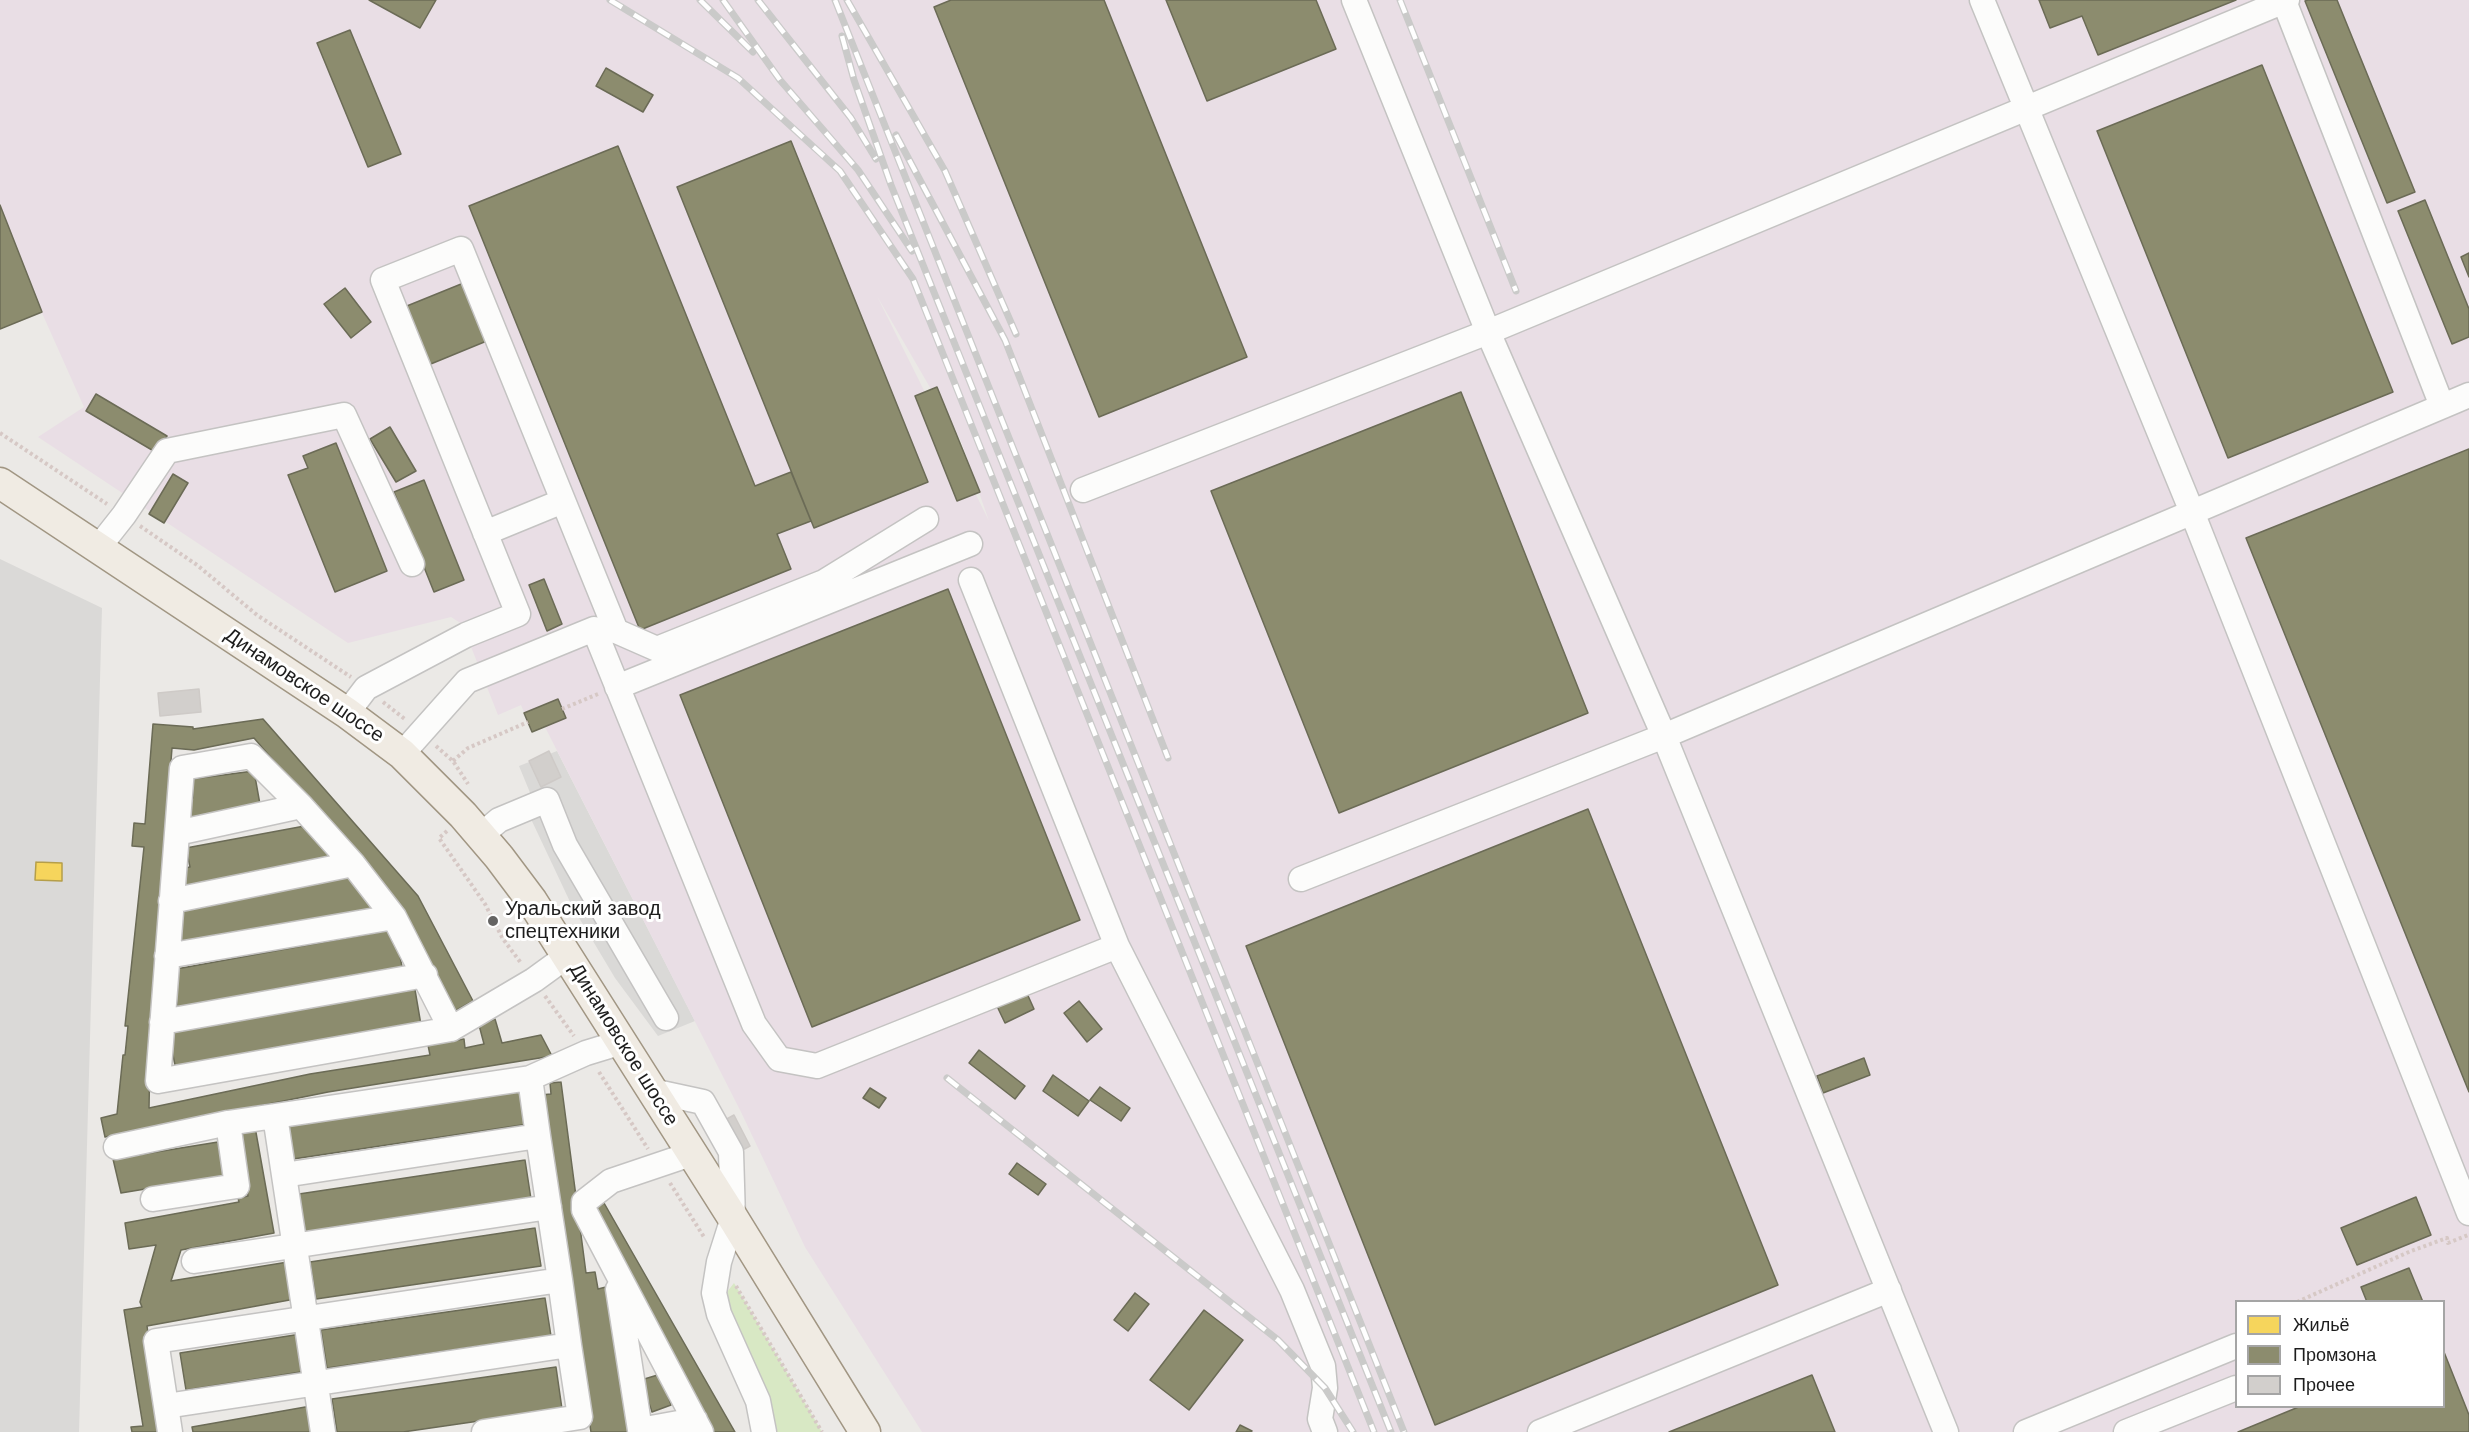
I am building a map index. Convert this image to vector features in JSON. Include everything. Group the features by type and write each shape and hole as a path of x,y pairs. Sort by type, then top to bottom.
{"main road":[{"name":"Динамовское шоссе","path":"0,483 347,713 402,754 500,856 622,1042 865,1432"}],"lane":[{"path":"1354,0 1488,332 1664,736 1946,1432"},
{"path":"1982,0 2192,512 2469,1213"},
{"path":"1083,490 1488,332 2285,1 2442,406"},
{"path":"347,713 366,688 466,635 518,614 383,280 461,249 615,631 657,649 824,582 926,519"},
{"path":"1301,879 1664,736 2469,394"},
{"path":"98,548 124,515 167,451 344,415 412,564"},
{"path":"485,533 563,501"},
{"path":"617,687 970,544"},
{"path":"971,580 1117,946 1292,1290 1323,1366 1324,1388 1320,1419 1325,1432"},
{"path":"402,754 467,681 594,628 754,1024 780,1059 817,1066 1117,946"},
{"path":"451,1029 394,917 353,864 301,806 251,756 182,768 158,1081 451,1029 534,980 567,956"},
{"path":"472,826 499,820 547,800 566,844 666,1018"},
{"path":"177,833 301,806"},
{"path":"171,902 353,864"},
{"path":"167,957 394,917"},
{"path":"162,1022 425,975"},
{"path":"116,1147 228,1123 530,1078 586,1053 622,1042"},
{"path":"484,1432 580,1417 530,1078"},
{"path":"652,1091 703,1102 731,1152 733,1218 719,1262 714,1293 718,1314 758,1401 764,1432"},
{"path":"275,1116 323,1432"},
{"path":"153,1199 237,1186 228,1123"},
{"path":"284,1175 538,1136"},
{"path":"615,1269 640,1430 698,1426 584,1210 584,1202 611,1181 691,1154"},
{"path":"194,1261 549,1207"},
{"path":"170,1432 156,1341 560,1280"},
{"path":"1540,1432 1889,1290"},
{"path":"166,1406 569,1345"},
{"path":"2026,1432 2235,1346"},
{"path":"2126,1432 2235,1388"}],"path":[{"path":"0,433 197,565 257,615 366,688 453,761 479,800 472,826 439,838 484,904 503,939 586,1053 659,1166 734,1283 822,1432"},
{"path":"562,709 617,687"},
{"path":"453,761 468,747 528,722"},
{"path":"2301,1300 2411,1251 2447,1238 2448,1243 2469,1235"}],"shaded area":[{"path":"0,0 2469,0 2469,1432 922,1432 805,1247 741,1112 545,727 532,732 521,705 498,715 462,624 451,617 348,643 38,437 84,407 42,313 0,329","holes":["877,296 961,441 989,521"]},
{"path":"0,559 102,608 79,1432 0,1432"},
{"path":"557,751 695,1021 658,1036 615,978 572,906 522,800 531,795 519,766"}],"green space":[{"path":"734,1283 822,1432 776,1432 770,1403 725,1299"}],"building: Жильё":[{"path":"36,862 62,863 62,881 35,880"}],"building: Промзона":[{"path":"369,0 436,0 420,28"},
{"path":"951,0 1104,0 1247,357 1099,417 934,7"},
{"path":"1166,0 1316,0 1336,49 1207,101"},
{"path":"2039,0 2236,0 2098,55 2082,16 2050,28"},
{"path":"2337,0 2415,192 2387,203 2305,1"},
{"path":"350,30 401,154 368,167 317,43"},
{"path":"2262,65 2393,392 2228,458 2097,131"},
{"path":"606,68 653,95 643,112 596,86"},
{"path":"791,141 928,482 814,528 677,187"},
{"path":"618,146 755,486 791,472 811,521 777,534 791,569 640,630 469,206"},
{"path":"2425,200 2469,309 2469,337 2452,344 2398,211"},
{"path":"0,205 42,312 0,329"},
{"path":"2469,253 2469,277 2461,257"},
{"path":"471,280 494,338 421,368 397,310"},
{"path":"345,288 371,322 351,338 324,304"},
{"path":"937,387 980,492 957,501 915,396"},
{"path":"1461,392 1588,713 1339,813 1211,491"},
{"path":"96,394 167,436 157,453 86,411"},
{"path":"390,427 416,471 396,482 370,439"},
{"path":"336,443 387,571 335,592 288,475 308,468 303,456"},
{"path":"2469,449 2469,1092 2246,538"},
{"path":"173,474 188,483 164,523 149,514"},
{"path":"424,480 464,580 434,592 394,492"},
{"path":"544,579 562,624 547,631 529,585"},
{"path":"948,589 1080,920 812,1027 680,695"},
{"path":"558,699 566,718 532,732 524,713"},
{"path":"263,719 418,896 473,1001 455,1011 403,911 254,738 194,750 172,748 148,1057 150,1058 149,1108 310,1074 430,1055 428,1045 464,1039 465,1048 484,1044 479,1025 495,1019 502,1043 541,1035 552,1056 328,1092 105,1137 101,1118 117,1114 123,1055 125,1055 128,1026 125,1026 144,847 132,846 134,823 145,824 153,724 193,727 193,729"},
{"path":"254,771 261,810 183,821 180,802 193,798 192,779"},
{"path":"1588,809 1778,1285 1435,1425 1246,946"},
{"path":"310,825 335,859 184,886 180,869 190,867 186,848"},
{"path":"352,873 378,909 176,948 176,909"},
{"path":"395,929 402,967 178,1009 171,970"},
{"path":"414,984 421,1025 176,1070 168,1030"},
{"path":"1025,989 1034,1009 1005,1023 995,1002"},
{"path":"1079,1001 1102,1029 1087,1042 1064,1013"},
{"path":"979,1050 1025,1086 1015,1099 969,1063"},
{"path":"1864,1058 1870,1075 1823,1093 1817,1076"},
{"path":"1053,1075 1089,1101 1078,1116 1043,1091"},
{"path":"561,1082 586,1273 595,1272 598,1289 606,1287 630,1432 591,1432 540,1095 551,1094 550,1083"},
{"path":"522,1087 528,1124 293,1159 287,1122"},
{"path":"1100,1087 1130,1108 1121,1121 1090,1100"},
{"path":"870,1088 886,1098 879,1108 863,1098"},
{"path":"255,1127 274,1233 181,1250 171,1281 288,1262 295,1299 147,1326 162,1432 132,1432 131,1427 143,1426 124,1310 142,1307 140,1302 156,1245 129,1249 125,1223 239,1202 238,1198 248,1196 237,1131"},
{"path":"218,1142 224,1176 121,1193 113,1159"},
{"path":"525,1160 531,1199 305,1232 299,1194"},
{"path":"1017,1163 1046,1184 1038,1195 1009,1174"},
{"path":"2416,1197 2431,1235 2357,1265 2341,1228"},
{"path":"604,1203 735,1432 713,1432 590,1211"},
{"path":"535,1228 541,1266 316,1299 310,1262"},
{"path":"2409,1268 2422,1300 2366,1300 2361,1287"},
{"path":"1135,1293 1149,1304 1128,1331 1114,1320"},
{"path":"545,1298 551,1336 327,1368 321,1330"},
{"path":"1204,1310 1243,1340 1189,1410 1150,1380"},
{"path":"301,1334 307,1371 186,1390 180,1353"},
{"path":"2445,1355 2469,1415 2469,1432 2238,1432 2296,1408 2445,1408"},
{"path":"556,1367 562,1409 403,1432 337,1432 332,1399"},
{"path":"661,1374 671,1405 652,1412 641,1380"},
{"path":"1812,1375 1835,1432 1669,1432"},
{"path":"311,1406 314,1432 193,1432 192,1427"},
{"path":"1240,1425 1252,1431 1236,1432"}],"building: Прочее":[{"path":"199,689 201,712 160,716 158,693"},
{"path":"549,751 561,777 541,787 529,761"},
{"path":"734,1115 750,1146 739,1152 723,1121"}],"railway":[{"path":"610,0 738,78 840,171 913,279 1374,1432"},
{"path":"700,0 753,52"},
{"path":"723,0 780,80 858,170 912,251"},
{"path":"758,0 851,118 876,159"},
{"path":"835,0 1404,1432"},
{"path":"847,0 945,171 1016,334"},
{"path":"1400,0 1516,291"},
{"path":"842,36 854,80 891,185 1391,1432"},
{"path":"896,135 1005,340 1168,758"},
{"path":"947,1078 1278,1340 1325,1388 1353,1432"}],"place":[{"name":"Уральский завод спецтехники","path":"493,921"}]}
